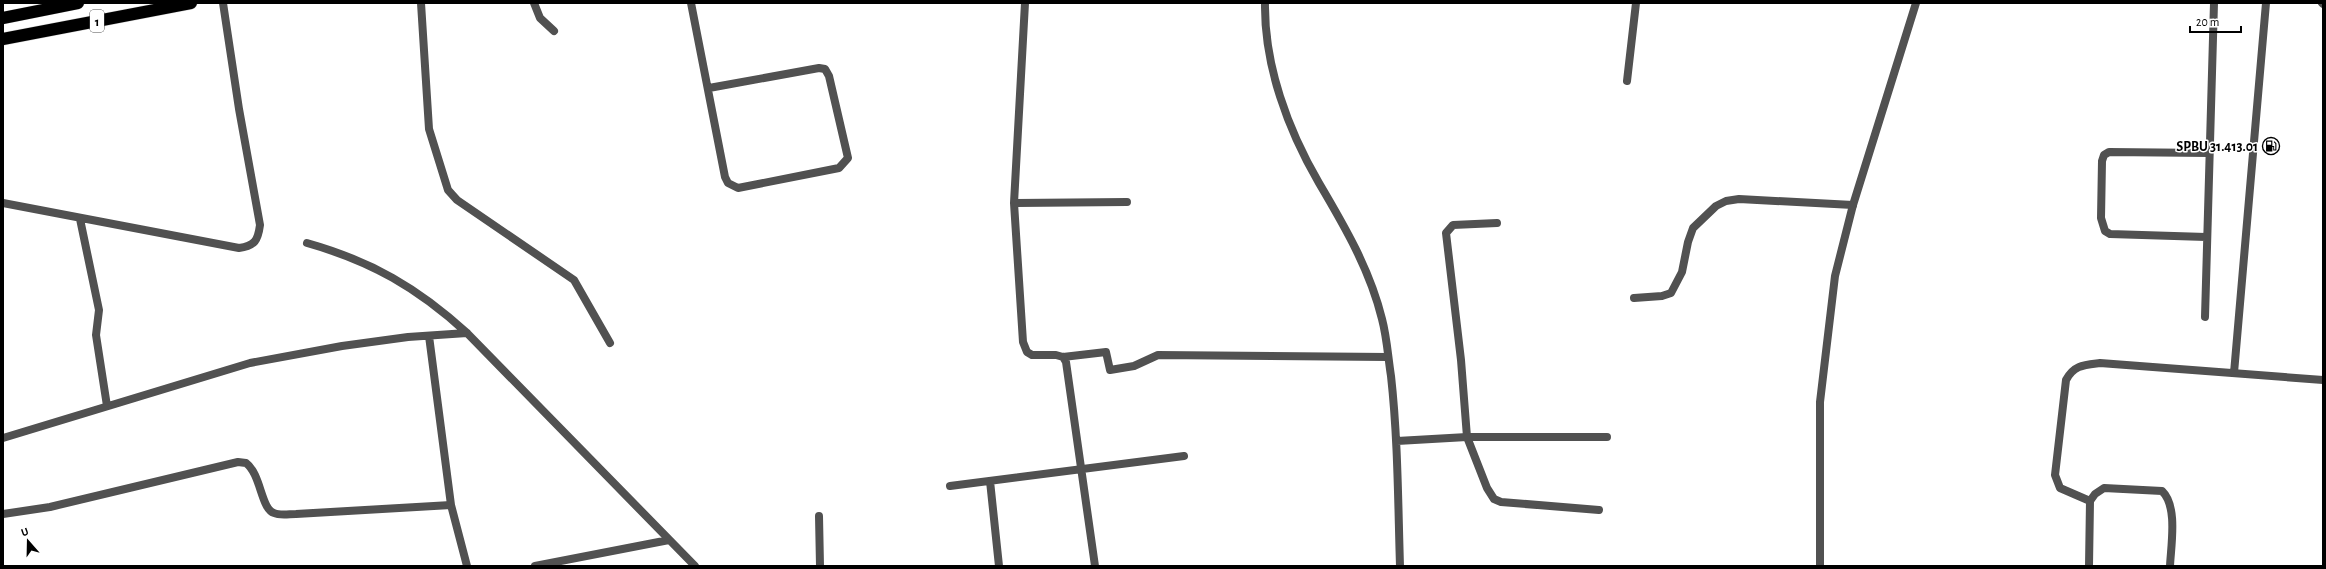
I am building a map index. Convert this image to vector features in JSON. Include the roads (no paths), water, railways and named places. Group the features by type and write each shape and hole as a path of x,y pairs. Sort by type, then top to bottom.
{"highway":[{"name":"1","path":"3,18 78,3"},
{"name":"1","path":"3,39 191,3"}],"street":[{"path":"3,203 80,219 239,248 250,246 255,242 260,225 239,109 223,3"},
{"path":"421,3 428,122 448,190 457,200 574,280 610,343"},
{"path":"534,3 540,18 554,31"},
{"path":"691,3 709,88 725,177 732,185 738,188 816,173 839,168 846,163 848,158 829,76 824,69 819,68 709,88"},
{"path":"1025,3 1014,203 1023,342 1027,352 1032,355 1056,355 1063,357 1106,352 1110,370 1134,366 1158,355 1388,357"},
{"path":"1265,3 1268,51 1278,89 1294,132 1319,183 1342,220 1359,253 1382,319 1388,357 1397,441 1400,566"},
{"path":"1627,81 1636,3"},
{"path":"1820,566 1820,402 1835,276 1853,205 1916,3"},
{"path":"2205,317 2206,238 2214,3"},
{"path":"2234,373 2266,3"},
{"path":"2206,238 2110,234 2105,231 2101,218 2102,161 2104,155 2109,152 2209,153"},
{"path":"1634,298 1662,296 1671,293 1682,272 1688,242 1693,228 1716,206 1726,201 1739,199 1853,205"},
{"path":"1014,203 1127,202"},
{"path":"80,219 99,310 96,335 107,406"},
{"path":"1497,223 1453,225 1446,233 1461,360 1467,437 1487,488 1494,499 1502,502 1599,510"},
{"path":"307,243 333,250 393,276 442,309 695,566"},
{"path":"3,438 250,363 342,346 467,333"},
{"path":"429,336 451,505 466,566"},
{"path":"1063,357 1066,362 1083,470 1095,566"},
{"path":"2090,501 2060,488 2055,475 2066,380 2071,371 2084,365 2100,363 2323,380"},
{"path":"1397,441 1467,437 1607,437"},
{"path":"950,486 1184,456"},
{"path":"3,514 50,507 238,462 246,462 255,471 267,509 272,513 296,514 451,505"},
{"path":"990,481 999,566"},
{"path":"2089,566 2090,501 2095,494 2104,488 2162,491 2170,501 2172,510 2170,566"},
{"path":"819,516 820,566"},
{"path":"535,566 669,540"}],"place":[{"name":"SPBU 31.413.01","path":"2271,146"}]}
